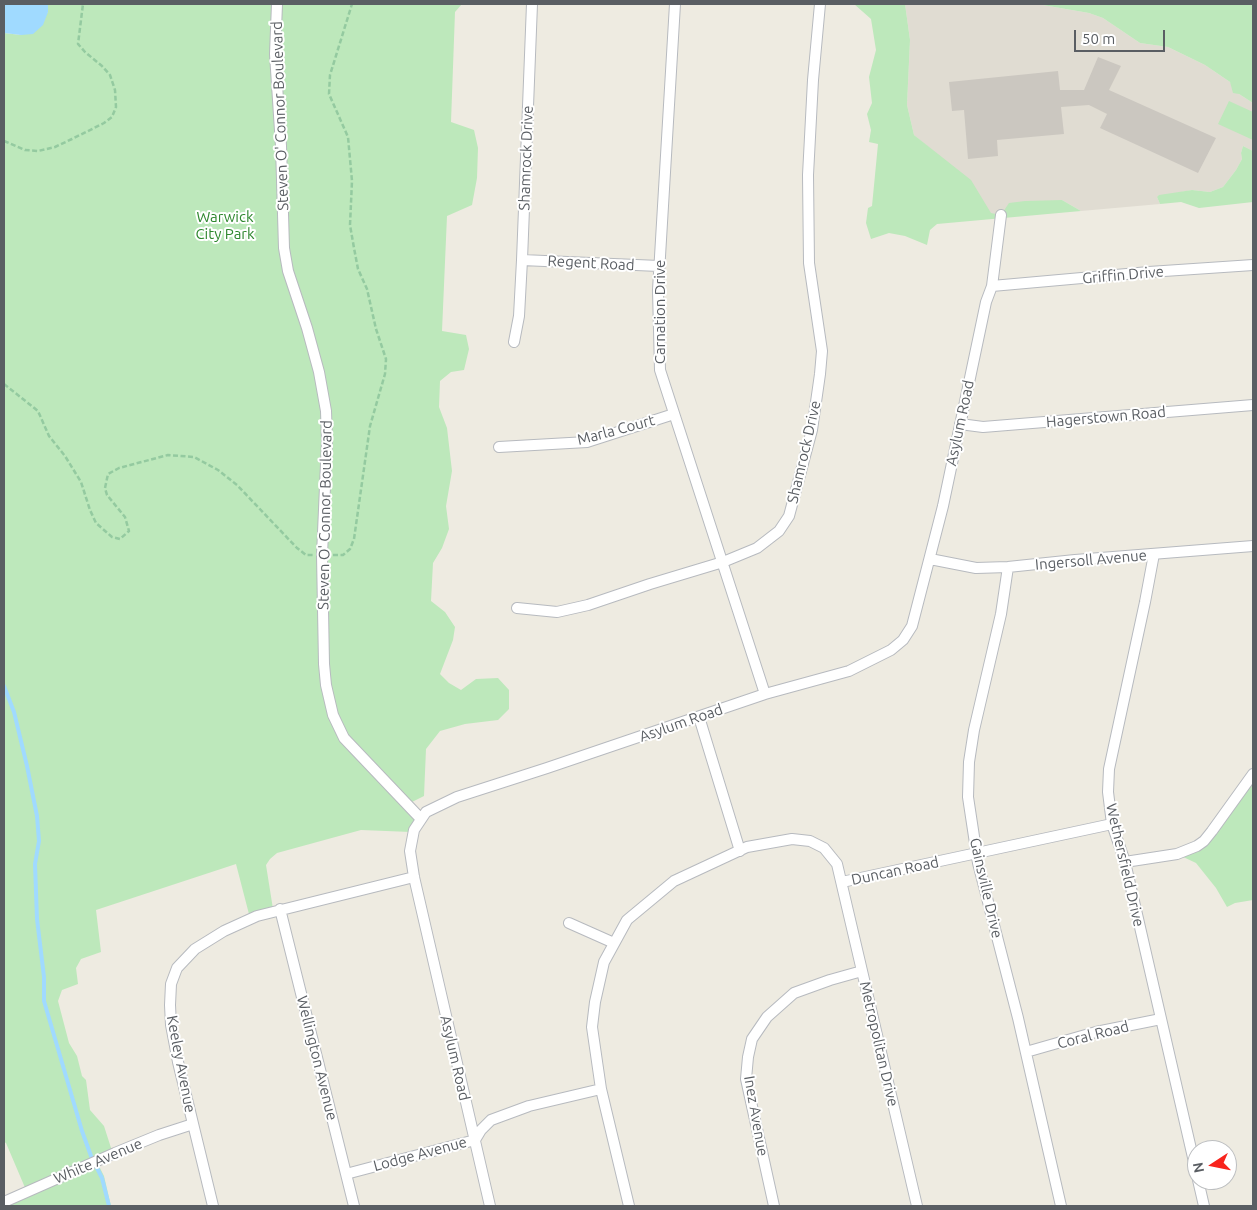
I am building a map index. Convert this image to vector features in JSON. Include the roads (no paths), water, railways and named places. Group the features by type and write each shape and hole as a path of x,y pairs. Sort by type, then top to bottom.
{"street":[{"name":"Steven O' Connor Boulevard","path":"277,4 275,54 281,146 284,248 288,272 307,328 319,372 326,411 327,441 322,555 326,685 333,715 344,738 421,819"},
{"name":"Shamrock Drive","path":"514,342 519,316 522,260 532,4"},
{"name":"Carnation Drive","path":"675,4 658,290 660,370 765,694"},
{"name":"Shamrock Drive","path":"517,608 557,612 588,605 723,562 757,548 778,531 789,516 812,430 822,351 809,264 808,175 813,80 820,4"},
{"name":"Asylum Road","path":"490,1206 414,877 410,851 414,830 426,812 457,796 765,694 849,670 892,650 903,640 912,626 930,559 986,302 992,286 1001,215"},
{"name":"Regent Road","path":"522,260 659,266"},
{"name":"Griffin Drive","path":"992,286 1253,265"},
{"name":"Hagerstown Road","path":"960,424 983,428 1253,405"},
{"name":"Marla Court","path":"499,447 587,442 674,414"},
{"name":"Ingersoll Avenue","path":"930,559 976,568 1008,567 1253,546"},
{"name":"Wethersfield Drive","path":"1154,554 1109,769 1108,798 1112,824 1125,862 1189,1140"},
{"name":"Gainsville Drive","path":"1008,567 1001,614 977,714 969,762 968,797 976,854 1026,1052 1061,1206"},
{"path":"699,717 740,850"},
{"path":"1125,862 1177,854 1197,846 1212,831 1253,774"},
{"name":"Duncan Road","path":"630,1206 601,1089 592,1028 595,1002 604,962 627,920 674,881 747,847 792,839 810,842 824,848 837,864 842,882 1112,824"},
{"name":"Keeley Avenue","path":"213,1206 171,1025 171,984 177,968 194,949 224,931 257,916 414,877"},
{"name":"Metropolitan Drive","path":"842,882 917,1206"},
{"name":"Wellington Avenue","path":"280,909 354,1206"},
{"path":"569,923 614,942"},
{"name":"Inez Avenue","path":"774,1206 746,1079 752,1039 767,1017 794,993 862,971"},
{"name":"Coral Road","path":"1026,1052 1096,1032 1161,1019"},
{"name":"Lodge Avenue","path":"346,1174 474,1140 491,1120 529,1106 601,1089"},
{"name":"White Avenue","path":"4,1202 115,1153 159,1135 193,1124"},
{"path":"1200,1190 1204,1206"}],"water":[{"path":"4,4 48,4 48,12 43,25 33,34 4,33"}],"waterway":[{"path":"4,686 14,712 37,816 39,841 35,864 37,919 44,977 44,1001 82,1131 91,1156 102,1178 109,1206"}],"park label":[{"name":"Warwick City Park","path":"225,226"}]}
